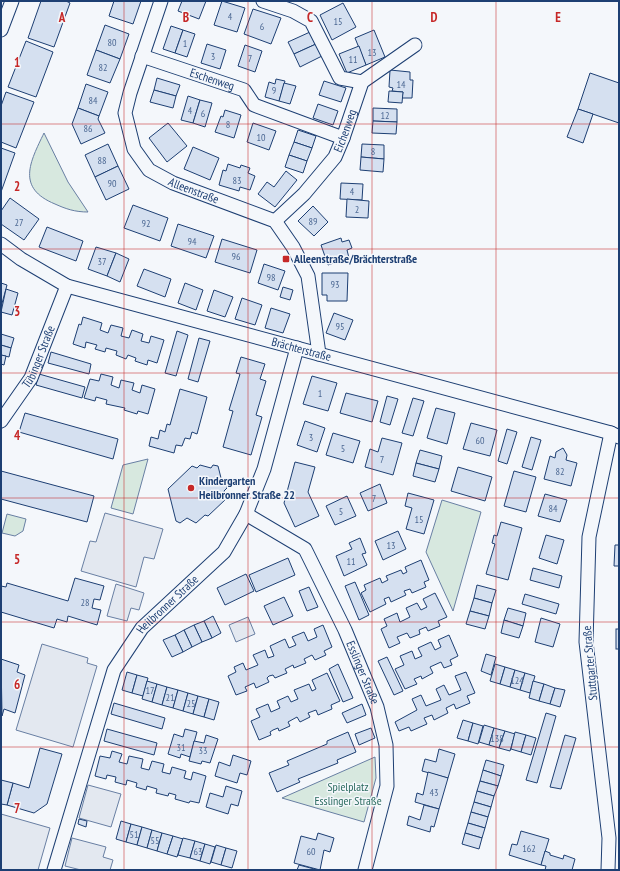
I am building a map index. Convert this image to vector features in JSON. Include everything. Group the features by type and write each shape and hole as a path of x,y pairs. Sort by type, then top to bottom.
{"street":[{"path":"1,30 12,1"},
{"name":"Alleenstraße","path":"161,1 130,93 125,114 134,149 149,170 173,183 276,221"},
{"path":"263,1 293,11 308,18 340,78 362,82 415,46"},
{"name":"Eschenweg","path":"142,56 244,90 254,105 343,138"},
{"name":"Eichenweg","path":"276,221 304,194 335,157 362,82"},
{"path":"276,221 293,247 308,276 319,354"},
{"name":"Brächterstraße","path":"1,244 21,260 67,286 615,435"},
{"name":"Tübinger Straße","path":"1,421 31,378 67,286"},
{"name":"Heilbronner Straße","path":"54,870 114,670 142,628 224,552 246,514 264,469 297,348"},
{"name":"Stuttgarter Straße","path":"608,870 614,838 586,642 589,537 615,435"},
{"name":"Esslinger Straße","path":"246,514 305,549 345,630 377,707 386,745 387,786 365,870"}],"green space":[{"path":"44,133 68,182 88,212 75,211 59,206 43,198 35,190 31,182 31,164"},
{"path":"148,459 133,514 111,508 123,465"},
{"path":"442,500 481,512 453,611 426,552"},
{"path":"7,514 26,519 23,531 15,536 2,533"},
{"name":"Spielplatz Esslinger Straße","path":"375,757 376,778 364,822 282,798"}],"shaded area":[{"path":"105,513 163,529 154,559 144,557 136,587 81,571 90,541 96,542"},
{"path":"116,584 144,593 139,610 131,608 127,621 107,616"},
{"path":"248,617 255,634 236,642 229,625"},
{"path":"42,644 88,658 87,663 97,666 73,747 16,730"},
{"path":"88,785 121,794 111,827 79,818"},
{"path":"1,814 50,828 38,870 1,870"},
{"path":"72,838 106,847 103,857 113,860 110,870 81,870 65,866"}],"building":[{"path":"41,1 66,1 70,3 54,47 28,38"},
{"path":"114,1 141,1 133,24 109,16"},
{"path":"182,1 206,1 199,19 178,11"},
{"path":"222,1 245,8 237,32 214,25"},
{"path":"343,3 356,27 332,40 320,15"},
{"path":"253,9 281,18 271,44 244,34"},
{"path":"105,25 129,34 120,59 96,50"},
{"path":"171,26 183,30 175,53 163,49"},
{"path":"183,30 195,34 187,57 175,53"},
{"path":"374,30 385,57 366,65 355,38"},
{"path":"310,32 316,44 294,54 288,42"},
{"path":"26,41 53,52 36,97 8,87"},
{"path":"207,44 226,50 220,69 201,63"},
{"path":"316,44 322,56 300,67 294,54"},
{"path":"245,45 262,51 255,72 238,66"},
{"path":"359,46 366,65 347,73 339,54"},
{"path":"96,50 120,59 110,83 87,75"},
{"path":"390,70 410,72 410,80 413,80 412,98 402,98 403,92 392,91 393,88 389,87"},
{"path":"590,73 619,83 619,123 578,109"},
{"path":"157,78 180,85 176,96 154,90"},
{"path":"276,79 285,81 279,101 265,97 269,82 275,84"},
{"path":"324,81 346,88 341,102 319,95"},
{"path":"284,83 296,86 290,104 279,101"},
{"path":"86,84 108,92 99,116 78,108"},
{"path":"154,90 176,96 173,108 150,102"},
{"path":"389,91 403,92 402,103 388,102"},
{"path":"6,92 34,102 16,148 1,142 1,106"},
{"path":"188,96 200,100 193,123 181,120"},
{"path":"200,100 212,103 205,127 193,123"},
{"path":"318,104 338,111 333,125 313,118"},
{"path":"78,108 99,116 98,119 105,133 81,144 72,124"},
{"path":"373,108 397,109 397,122 373,121"},
{"path":"578,109 593,114 583,143 567,137"},
{"path":"225,110 241,115 234,138 215,132"},
{"path":"373,121 397,122 396,134 372,133"},
{"path":"168,123 187,146 167,162 149,138"},
{"path":"253,123 276,131 269,150 247,142"},
{"path":"298,130 316,136 312,148 294,142"},
{"path":"294,142 312,148 307,161 289,155"},
{"path":"108,144 118,166 95,177 85,155"},
{"path":"362,144 384,145 384,159 361,157"},
{"path":"193,147 219,158 210,180 184,169"},
{"path":"1,148 15,153 1,192"},
{"path":"289,155 307,161 303,173 285,167"},
{"path":"361,157 384,159 383,172 360,170"},
{"path":"228,164 240,168 241,165 250,168 248,173 255,176 250,190 240,187 239,191 219,185 223,170 226,171"},
{"path":"118,166 129,189 106,200 95,177"},
{"path":"286,171 297,180 275,207 258,194 267,182 274,187"},
{"path":"341,183 363,184 362,200 340,199"},
{"path":"10,198 39,219 24,240 1,224 1,211"},
{"path":"347,199 369,201 368,218 346,217"},
{"path":"133,205 168,218 160,241 124,228"},
{"path":"313,206 328,222 314,236 298,221"},
{"path":"178,224 214,236 206,258 171,246"},
{"path":"47,227 83,241 76,261 39,247"},
{"path":"341,238 342,242 349,240 352,248 347,250 349,258 328,265 321,245"},
{"path":"222,239 257,250 250,273 215,262"},
{"path":"96,247 116,253 107,276 88,269"},
{"path":"116,253 129,259 120,282 107,276"},
{"path":"264,264 285,271 278,290 258,283"},
{"path":"144,269 171,279 165,297 137,286"},
{"path":"322,273 348,273 347,301 327,301 327,295 322,295"},
{"path":"1,283 7,285 1,307"},
{"path":"185,283 203,290 196,310 178,303"},
{"path":"283,287 293,290 290,300 280,297"},
{"path":"6,289 18,293 12,315 1,312"},
{"path":"214,290 233,297 225,317 207,311"},
{"path":"242,298 262,305 255,325 235,319"},
{"path":"271,308 290,314 283,333 265,328"},
{"path":"334,313 353,320 345,340 326,333"},
{"path":"83,317 102,323 100,330 108,333 111,325 123,328 121,336 129,338 132,330 143,334 141,341 149,343 151,336 164,340 157,363 148,360 147,365 135,361 136,358 128,355 126,359 116,355 117,351 106,348 105,352 95,349 97,345 86,342 85,348 73,344 79,324 81,325"},
{"path":"177,331 188,335 176,376 165,373"},
{"path":"1,334 14,338 11,348 1,345"},
{"path":"199,338 210,341 198,382 188,379"},
{"path":"1,345 11,348 9,357 1,355"},
{"path":"51,352 91,364 89,374 48,363"},
{"path":"1,355 6,356 4,365 1,364"},
{"path":"241,357 265,364 260,379 266,381 256,415 262,417 251,455 223,447 233,411 229,410 240,374 236,373"},
{"path":"39,374 85,387 82,398 36,385"},
{"path":"101,374 113,377 111,385 119,388 121,380 134,383 132,390 140,393 142,385 155,389 148,414 138,411 137,414 124,410 125,408 106,404 107,400 96,397 95,401 84,398 90,379 99,381"},
{"path":"312,376 337,383 328,411 303,404"},
{"path":"180,389 207,397 197,434 192,432 190,439 185,438 182,446 176,445 174,453 149,446 151,437 158,439 160,430 165,432 167,424 170,425"},
{"path":"346,393 378,401 372,422 340,413"},
{"path":"387,396 398,399 390,425 380,422"},
{"path":"413,398 424,401 413,436 402,433"},
{"path":"436,408 455,413 447,444 427,438"},
{"path":"25,413 118,439 113,459 19,432"},
{"path":"305,421 325,428 317,452 297,445"},
{"path":"471,423 497,430 490,456 463,449"},
{"path":"507,429 517,432 507,464 498,461"},
{"path":"333,433 360,441 353,463 326,455"},
{"path":"531,437 541,440 532,470 522,467"},
{"path":"382,438 402,443 393,475 365,467 370,449 378,452"},
{"path":"563,448 567,455 566,460 577,463 571,486 544,479 550,456 555,458 556,452"},
{"path":"420,450 442,456 439,469 416,463"},
{"path":"295,462 315,467 308,492 319,516 295,527 284,503"},
{"path":"416,463 439,469 435,482 413,476"},
{"path":"200,465 211,468 213,465 218,466 222,482 227,484 227,488 224,491 226,499 208,516 205,515 196,523 187,518 180,523 176,521 168,489 192,466 197,468"},
{"path":"458,467 492,477 485,501 451,491"},
{"path":"1,471 94,496 87,522 1,499"},
{"path":"514,471 536,477 526,512 504,506"},
{"path":"380,484 387,503 368,511 360,493"},
{"path":"408,493 434,500 424,534 406,529 412,508 405,506"},
{"path":"545,494 567,500 560,522 538,516"},
{"path":"347,496 356,516 335,525 326,506"},
{"path":"501,522 522,528 508,580 486,574 495,544 492,543 494,535 497,536"},
{"path":"398,531 406,549 383,560 375,541"},
{"path":"546,535 564,540 557,564 539,558"},
{"path":"360,538 366,553 362,554 367,565 344,576 336,556 352,549 349,543"},
{"path":"615,545 619,545 619,566 614,566"},
{"path":"288,558 295,575 256,592 249,575"},
{"path":"421,560 429,580 424,582 426,587 412,593 410,589 404,591 406,595 391,602 389,597 384,599 386,604 370,612 361,593 366,590 364,585 380,578 382,583 388,580 386,576 401,570 403,574 407,572 405,567"},
{"path":"533,568 562,576 559,588 530,580"},
{"path":"246,574 254,591 225,605 217,588"},
{"path":"75,578 104,586 100,600 94,599 92,608 101,610 97,625 68,616 67,622 57,619 54,628 1,612 1,586 6,587 7,583 68,601"},
{"path":"355,582 369,615 359,620 345,586"},
{"path":"477,585 496,590 492,603 474,598"},
{"path":"309,587 318,607 307,611 299,591"},
{"path":"435,593 447,617 438,621 440,626 428,631 426,627 419,630 420,634 410,638 407,633 397,637 400,643 389,648 381,629 387,626 384,619 397,613 400,622 410,617 406,608 417,603 421,610 427,607 423,599"},
{"path":"525,594 559,604 556,614 522,604"},
{"path":"284,597 293,616 273,625 264,606"},
{"path":"474,598 492,603 489,616 470,611"},
{"path":"508,608 526,613 523,626 504,620"},
{"path":"470,611 489,616 485,629 466,624"},
{"path":"213,616 221,633 212,638 204,621"},
{"path":"541,618 560,624 553,647 535,642"},
{"path":"504,620 523,626 519,638 501,633"},
{"path":"204,621 212,638 202,642 194,625"},
{"path":"194,625 202,642 192,647 184,630"},
{"path":"323,625 332,647 324,651 326,655 315,660 312,655 304,659 306,663 294,668 293,665 285,669 287,673 275,678 273,675 269,676 267,678 269,682 256,688 254,683 245,687 247,691 236,695 228,676 236,672 234,667 243,663 246,670 258,665 253,655 265,650 268,658 274,656 270,646 285,639 289,648 296,645 292,637 304,632 308,641 317,637 314,629"},
{"path":"616,629 619,629 619,649 616,649"},
{"path":"184,630 192,647 183,652 175,635"},
{"path":"175,635 183,652 172,657 163,640"},
{"path":"449,635 458,656 450,660 452,665 444,668 441,662 430,667 433,673 422,679 421,676 414,679 417,684 405,689 395,669 404,665 400,656 412,651 415,659 422,656 418,648 431,642 435,650 441,647 438,640"},
{"path":"486,654 496,657 491,675 481,671"},
{"path":"387,657 403,691 394,695 378,661"},
{"path":"1,659 19,665 17,672 25,675 15,713 4,709 2,716"},
{"path":"338,664 353,698 343,702 329,669"},
{"path":"495,664 505,667 500,684 490,681"},
{"path":"505,667 515,670 510,687 500,684"},
{"path":"515,670 525,673 520,690 510,687"},
{"path":"127,672 137,675 132,693 122,690"},
{"path":"466,672 475,693 467,696 470,703 456,709 454,704 446,708 448,713 434,720 432,715 424,718 427,724 411,731 409,727 399,731 395,722 417,710 412,699 421,695 426,706 441,700 436,689 444,685 449,695 461,690 455,676"},
{"path":"327,673 340,701 331,705 332,709 318,715 316,710 308,713 310,717 300,722 297,717 288,722 290,726 279,731 278,728 273,730 270,732 271,735 259,740 251,721 260,717 256,709 268,704 271,712 280,708 277,701 288,696 291,702 298,699 294,690 309,684 312,691 316,689 312,680"},
{"path":"525,673 535,676 530,693 520,690"},
{"path":"137,675 148,678 143,696 132,693"},
{"path":"147,681 157,684 152,702 142,699"},
{"path":"533,681 544,684 539,701 529,698"},
{"path":"157,684 167,687 162,705 152,702"},
{"path":"544,684 555,688 550,704 539,701"},
{"path":"167,687 178,690 173,708 162,705"},
{"path":"555,688 565,690 560,707 550,704"},
{"path":"178,690 188,693 183,711 173,708"},
{"path":"188,693 198,696 193,714 183,711"},
{"path":"198,696 209,699 204,717 193,714"},
{"path":"209,699 219,702 214,720 204,717"},
{"path":"114,703 165,718 162,729 111,714"},
{"path":"362,704 366,715 347,723 342,713"},
{"path":"546,713 556,716 537,783 526,780"},
{"path":"463,720 473,723 468,741 457,738"},
{"path":"473,723 483,726 478,744 468,741"},
{"path":"484,725 494,728 489,745 479,742"},
{"path":"371,728 375,738 359,745 355,734"},
{"path":"494,728 505,731 499,748 489,745"},
{"path":"107,729 157,743 154,755 104,741"},
{"path":"185,729 197,732 190,757 181,754 180,758 168,754 174,734 183,737"},
{"path":"505,731 515,734 510,751 499,748"},
{"path":"348,732 356,752 337,760 338,763 298,779 300,782 277,792 269,773 289,765 287,761 327,744 327,741"},
{"path":"515,732 526,735 521,752 511,749"},
{"path":"206,735 218,739 210,763 202,761 201,764 189,761 194,741 204,743"},
{"path":"526,735 536,738 531,755 521,752"},
{"path":"565,735 576,738 561,789 550,787"},
{"path":"40,748 62,754 47,804 34,813 7,805 13,783 29,788"},
{"path":"439,749 455,754 448,778 422,771 425,759 436,762"},
{"path":"112,751 122,754 119,762 127,764 129,756 143,759 141,768 149,770 152,761 164,764 162,772 170,774 172,767 186,771 184,778 191,780 193,772 206,776 199,803 190,801 189,803 175,799 176,795 169,793 168,796 156,793 157,789 147,786 146,790 136,787 137,783 127,780 126,785 115,782 116,777 107,775 106,779 95,776 100,756 110,758"},
{"path":"233,755 251,761 247,775 240,773 237,783 215,776 219,762 230,766"},
{"path":"486,760 504,765 501,776 483,770"},
{"path":"483,770 501,776 498,786 480,781"},
{"path":"428,772 448,778 439,809 415,802 417,793 423,795"},
{"path":"1,780 13,783 7,805 1,804"},
{"path":"480,781 498,786 494,796 477,791"},
{"path":"226,786 242,791 238,806 231,804 228,814 206,807 210,793 223,797"},
{"path":"477,791 494,796 491,807 474,802"},
{"path":"474,802 491,807 488,817 471,812"},
{"path":"424,805 439,809 434,827 431,826 430,832 407,825 409,816 420,820"},
{"path":"471,812 488,817 485,828 468,823"},
{"path":"79,819 87,821 86,827 78,824"},
{"path":"121,821 131,824 126,842 116,839"},
{"path":"468,823 485,828 482,838 465,833"},
{"path":"131,824 142,827 137,845 126,842"},
{"path":"142,827 152,830 147,848 137,845"},
{"path":"152,830 162,833 157,851 147,848"},
{"path":"521,831 549,839 541,865 509,855 512,844 517,845"},
{"path":"162,833 173,836 167,854 157,851"},
{"path":"318,833 334,838 330,852 324,850 320,870 294,863 301,836 316,840"},
{"path":"465,833 482,838 479,849 462,844"},
{"path":"173,836 183,839 177,857 167,854"},
{"path":"183,838 195,841 190,858 178,855"},
{"path":"195,841 205,844 200,861 190,858"},
{"path":"205,844 215,847 210,864 200,861"},
{"path":"216,845 226,848 221,865 211,862"},
{"path":"226,848 237,851 232,868 221,865"},
{"path":"545,851 550,853 550,855 563,859 564,855 575,859 572,870 545,870 546,866 541,865"},
{"path":"299,865 318,870 297,870"}],"place":[{"name":"Alleenstraße/Brächterstraße","path":"286,259"},
{"name":"Kindergarten Heilbronner Straße 22","path":"191,488"}]}
